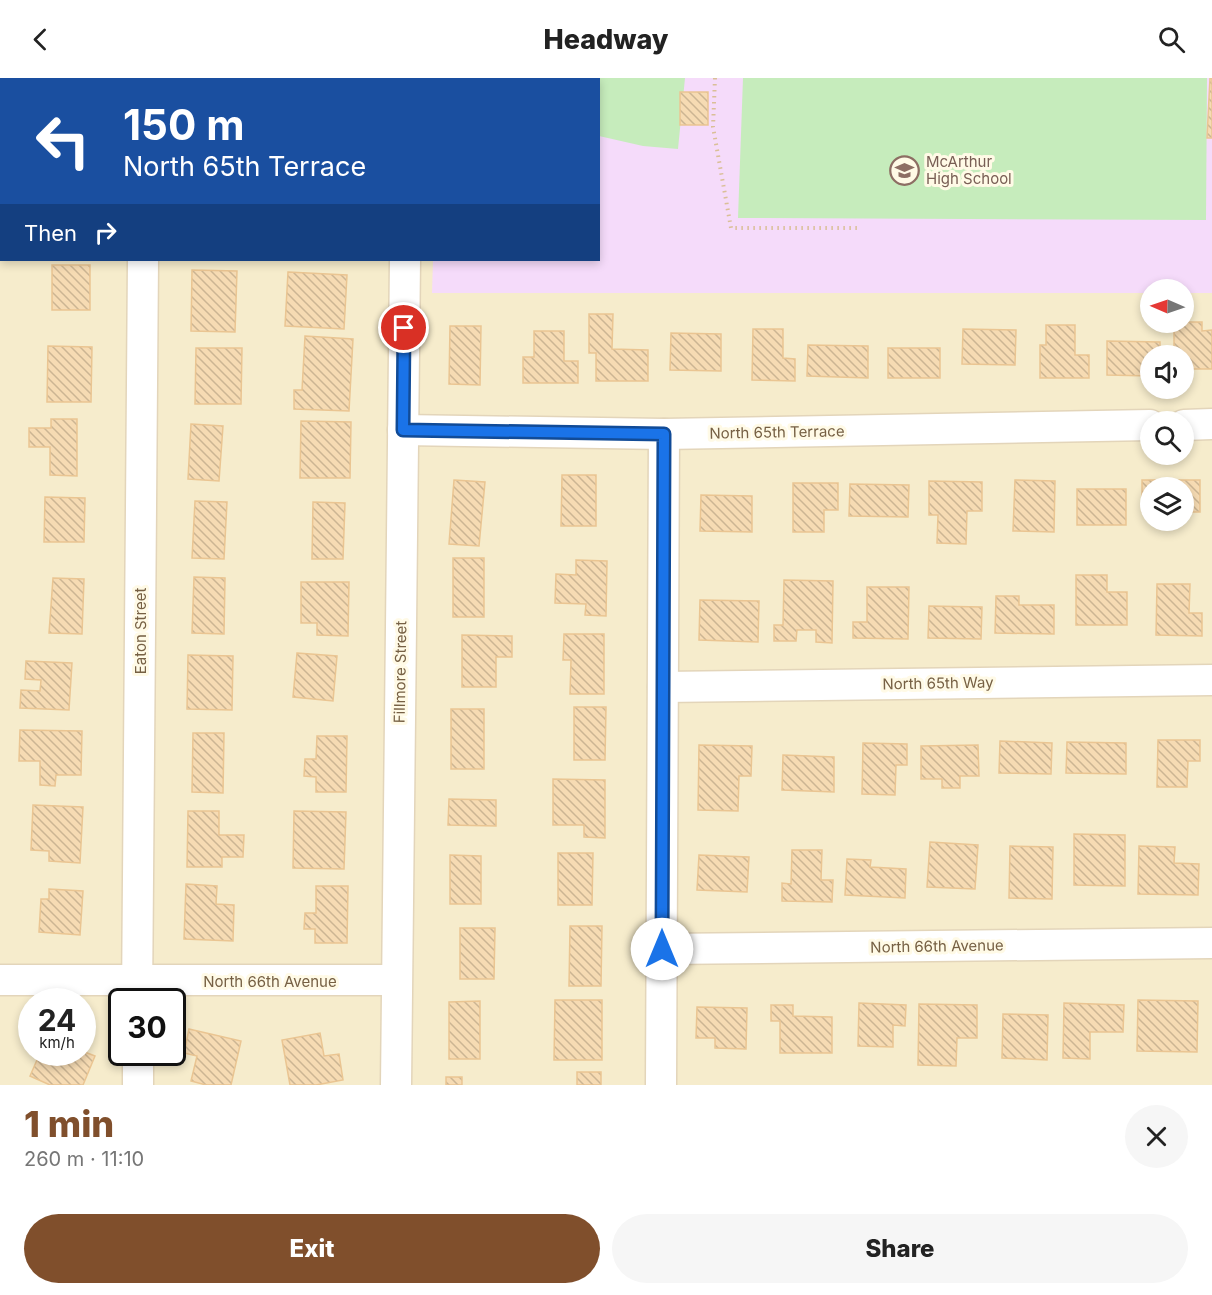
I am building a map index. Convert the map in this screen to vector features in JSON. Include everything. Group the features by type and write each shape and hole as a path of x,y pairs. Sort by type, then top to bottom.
{"street":[{"name":"Eaton Street","path":"137,988 143,261"},
{"name":"Fillmore Street","path":"396,1085 405,261"},
{"path":"1194,424 1212,424"},
{"name":"North 65th Terrace","path":"403,430 664,434 1140,425"},
{"path":"661,1085 664,434"},
{"name":"North 65th Way","path":"663,687 1212,680"},
{"name":"North 66th Avenue","path":"662,949 1212,943"},
{"name":"North 66th Avenue","path":"0,980 108,989"},
{"name":"North 66th Avenue","path":"186,990 396,980"},
{"path":"138,1066 138,1085"}],"path":[{"path":"715,78 713,127 731,228 857,228"}],"shaded area":[{"name":"McArthur High School","path":"600,78 1212,78 1212,293 1194,293 1194,279 1140,279 1140,293 432,293 433,261 600,261"},
{"path":"0,261 433,261 433,293 1140,293 1140,333 1194,333 1194,293 1212,293 1212,1085 0,1085"}],"green space":[{"path":"600,78 685,78 678,149 643,146 600,136"},
{"path":"743,78 1207,78 1206,220 738,218"}],"building":[{"path":"1210,78 1212,78 1212,138 1207,138"},
{"path":"680,92 708,92 708,125 680,125"},
{"path":"52,265 90,265 90,310 52,310"},
{"path":"192,270 237,271 235,332 191,331"},
{"path":"288,272 347,275 344,329 285,326"},
{"path":"589,314 613,314 612,349 648,350 648,381 596,381 596,353 589,353"},
{"path":"1194,322 1202,322 1202,331 1212,330 1212,369 1194,369 1194,345 1174,345 1174,333 1194,333"},
{"path":"1046,325 1075,325 1075,355 1089,355 1089,378 1040,378 1040,345 1046,345"},
{"path":"450,326 481,326 480,385 449,384"},
{"path":"753,329 783,329 783,358 795,359 795,381 752,380"},
{"path":"963,329 1016,330 1015,365 962,364"},
{"path":"534,331 564,331 564,361 578,361 578,383 523,383 523,357 534,357"},
{"path":"671,333 721,334 721,371 670,370"},
{"path":"305,336 353,339 349,411 294,409 294,390 302,390"},
{"path":"1107,341 1160,342 1160,345 1140,345 1140,376 1107,375"},
{"path":"808,345 868,346 868,378 807,376"},
{"path":"48,346 92,347 91,402 47,402"},
{"path":"196,348 242,348 241,404 195,404"},
{"path":"888,348 940,348 940,378 888,378"},
{"path":"51,419 77,419 77,476 50,475 50,447 29,447 29,428 51,428"},
{"path":"301,421 351,422 350,478 300,478"},
{"path":"191,424 223,426 219,481 188,479"},
{"path":"562,475 596,475 596,526 561,526"},
{"path":"454,480 485,482 479,546 449,544"},
{"path":"1015,480 1055,481 1054,532 1013,531"},
{"path":"1194,480 1200,480 1200,512 1194,512"},
{"path":"929,481 982,482 982,511 967,511 966,544 937,543 938,515 929,515"},
{"path":"793,483 838,483 838,510 824,510 824,532 793,532"},
{"path":"850,484 909,485 908,517 849,516"},
{"path":"1077,489 1126,489 1126,525 1077,525"},
{"path":"701,495 752,496 752,532 700,531"},
{"path":"45,497 85,498 84,542 44,542"},
{"path":"195,501 227,502 224,559 192,558"},
{"path":"313,502 345,503 343,559 312,559"},
{"path":"453,558 484,558 484,617 453,617"},
{"path":"576,560 607,561 606,616 585,615 586,604 555,603 556,574 576,575"},
{"path":"1076,575 1107,575 1107,592 1127,592 1127,625 1076,625"},
{"path":"194,577 225,578 224,634 192,633"},
{"path":"53,578 84,579 82,634 49,633"},
{"path":"784,580 833,581 832,643 816,642 816,630 797,630 796,641 774,641 774,625 783,625"},
{"path":"301,582 349,582 348,636 317,635 317,623 301,623"},
{"path":"1157,584 1190,584 1189,613 1202,613 1202,636 1156,635"},
{"path":"867,587 909,587 908,639 853,638 853,622 867,622"},
{"path":"996,596 1019,596 1019,605 1054,605 1054,634 995,633"},
{"path":"700,600 759,601 758,642 699,640"},
{"path":"929,606 982,607 981,639 928,638"},
{"path":"564,634 604,634 604,694 570,694 571,660 563,660"},
{"path":"462,635 512,636 512,657 496,657 496,687 462,687"},
{"path":"297,653 337,656 333,701 293,697"},
{"path":"188,655 233,656 232,710 187,709"},
{"path":"26,661 72,663 69,710 20,708 21,690 40,691 41,680 25,679"},
{"path":"574,707 606,707 605,760 574,760"},
{"path":"451,709 484,709 484,769 451,769"},
{"path":"20,730 82,731 81,775 56,775 55,786 40,785 40,761 19,761"},
{"path":"193,733 224,733 223,793 192,792"},
{"path":"317,736 347,736 346,792 316,792 316,777 304,776 305,759 316,759"},
{"path":"1158,740 1200,740 1200,761 1188,761 1187,787 1157,787"},
{"path":"1000,741 1052,743 1051,774 999,773"},
{"path":"1067,742 1126,743 1126,774 1066,773"},
{"path":"863,743 907,744 907,765 896,765 895,795 862,794"},
{"path":"699,745 752,746 751,776 739,776 738,811 698,810"},
{"path":"978,745 979,776 960,776 960,788 942,788 942,779 921,779 921,746"},
{"path":"783,755 834,757 834,792 782,790"},
{"path":"553,779 605,780 605,838 584,837 584,825 553,825"},
{"path":"449,799 496,800 496,826 448,825"},
{"path":"33,805 83,807 80,863 49,861 49,851 31,850"},
{"path":"188,811 219,811 219,835 244,835 243,857 222,857 222,867 187,867"},
{"path":"294,811 346,812 344,869 293,868"},
{"path":"1074,834 1125,835 1125,886 1074,885"},
{"path":"930,842 978,845 975,889 927,887"},
{"path":"1010,846 1053,847 1052,899 1009,898"},
{"path":"1139,846 1175,847 1174,863 1199,864 1198,895 1138,894"},
{"path":"792,850 822,850 821,880 833,880 832,902 782,901 782,883 791,884"},
{"path":"558,853 593,853 592,905 558,905"},
{"path":"450,855 481,856 481,904 450,904"},
{"path":"699,855 749,857 747,892 697,890"},
{"path":"847,859 871,860 870,867 906,869 905,898 845,895"},
{"path":"186,884 217,886 216,904 234,905 233,941 184,939"},
{"path":"316,886 348,886 347,943 315,943 315,929 304,929 305,913 316,913"},
{"path":"49,889 83,891 80,935 39,932 41,899 49,899"},
{"path":"570,926 602,926 601,986 569,986"},
{"path":"460,928 495,928 494,979 460,979"},
{"path":"555,1000 602,1000 602,1060 554,1060"},
{"path":"1138,1000 1198,1001 1197,1052 1137,1051"},
{"path":"480,1001 480,1059 449,1059 449,1002"},
{"path":"859,1003 906,1005 905,1026 893,1025 893,1047 858,1046"},
{"path":"1064,1003 1124,1005 1123,1032 1090,1032 1090,1059 1063,1058"},
{"path":"919,1004 977,1005 977,1038 957,1038 956,1066 918,1065"},
{"path":"771,1005 793,1005 793,1016 832,1017 832,1053 780,1053 780,1021 771,1021"},
{"path":"697,1007 747,1008 746,1049 715,1048 715,1038 696,1038"},
{"path":"1003,1014 1048,1015 1047,1060 1002,1058"},
{"path":"189,1029 241,1041 231,1085 206,1085 191,1081 197,1056 186,1053"},
{"path":"320,1033 324,1056 339,1054 343,1080 316,1085 290,1085 282,1040"},
{"path":"34,1066 91,1066 83,1085 50,1085 30,1076"},
{"path":"577,1072 601,1072 601,1085 577,1085"},
{"path":"446,1077 462,1077 462,1085 446,1085"}],"place":[{"name":"McArthur High School","path":"905,170"}],"route":[{"path":"404,328 403,430 664,434 662,949"}]}
